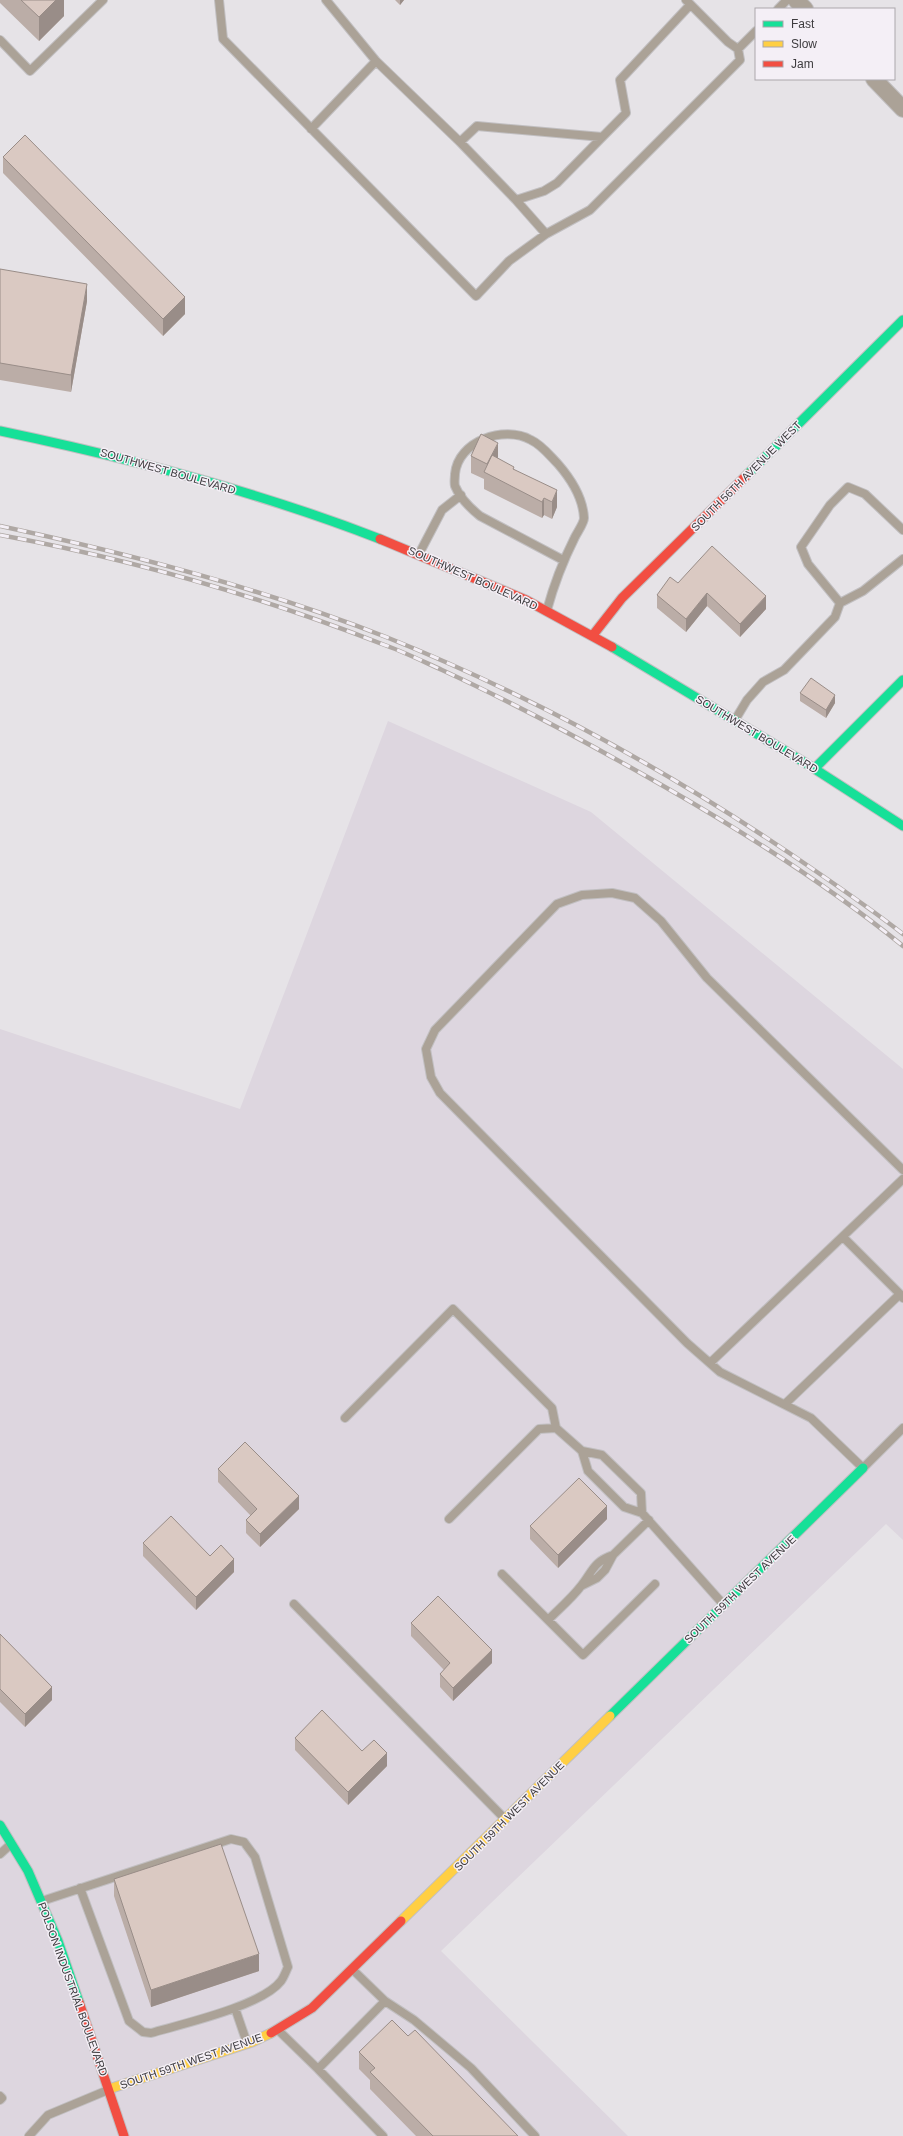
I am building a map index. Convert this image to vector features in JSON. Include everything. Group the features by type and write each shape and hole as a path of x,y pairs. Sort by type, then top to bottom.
{"street":[{"path":"796,0 804,8"},
{"path":"875,80 903,109"},
{"name":"SOUTH 56TH AVENUE WEST","path":"593,635 622,598 903,320"},
{"name":"SOUTHWEST BOULEVARD","path":"0,431 97,451 202,479 300,510 419,554 460,571 547,611 593,635 815,768 903,826"},
{"path":"815,768 903,680"},
{"name":"SOUTH 59TH WEST AVENUE","path":"109,2090 247,2044 278,2030 312,2008 353,1970 863,1468"},
{"name":"POLSON INDUSTRIAL BOULEVARD","path":"0,1824 42,1901 58,1941 124,2136"}],"lane":[{"path":"0,40 30,71 104,0"},
{"path":"219,0 223,39 476,296 509,261 546,234 590,210 740,60 738,49 728,42 688,2 620,80 626,113 557,183 544,191 516,200"},
{"path":"326,0 376,61 460,142 516,200 546,234"},
{"path":"779,8 787,0"},
{"path":"738,49 755,32"},
{"path":"312,129 376,61"},
{"path":"460,142 477,126 602,137"},
{"path":"547,611 555,581 563,560 584,520 581,499 564,471 547,452 531,440 515,434 498,435 483,439 471,446 462,454 456,464 454,484 468,507 480,516 563,560"},
{"path":"840,603 808,564 801,547 830,505 848,487 865,494 903,530"},
{"path":"419,554 442,510 461,495"},
{"path":"734,720 747,700 764,682 784,670 806,650 836,617 840,603 862,591 903,559"},
{"path":"903,1170 707,978 661,922 635,898 612,893 582,895 557,904 435,1030 426,1049 431,1077 440,1093 687,1343 720,1372 811,1418 863,1468 903,1428"},
{"path":"710,1363 903,1179"},
{"path":"785,1404 901,1296 843,1237"},
{"path":"345,1418 453,1309 552,1408 556,1428 582,1451 602,1455 621,1471 641,1493 642,1513"},
{"path":"449,1518 539,1429 556,1428"},
{"path":"582,1451 588,1471 598,1482 624,1507 642,1513 724,1605"},
{"path":"548,1620 581,1586 590,1571 601,1559 613,1555 649,1520"},
{"path":"502,1574 583,1655 655,1584"},
{"path":"294,1604 506,1820"},
{"path":"42,1901 80,1888 230,1839 244,1842 255,1857 288,1967 281,1981 267,1992 234,2008 151,2033 143,2032 129,2021 80,1888"},
{"path":"0,1854 12,1844"},
{"path":"353,1970 385,2001 414,2020 471,2068 535,2136"},
{"path":"318,2069 385,2001"},
{"path":"234,2008 247,2044"},
{"path":"278,2030 383,2136"},
{"path":"29,2136 48,2115 109,2090"},
{"path":"0,2096 2,2098 0,2100"}],"shaded area":[{"path":"388,721 591,812 903,1069 903,1540 886,1524 441,1951 628,2136 0,2136 0,1029 240,1109"}],"building":[{"path":"21,0 56,0 39,17"},
{"path":"25,135 185,297 163,319 3,157"},
{"path":"0,269 87,284 71,375 0,363"},
{"path":"481,434 498,443 487,464 471,456"},
{"path":"492,455 514,467 513,469 557,490 552,502 544,498 542,502 484,472"},
{"path":"712,546 766,596 740,624 707,593 686,619 657,595 670,577 678,583"},
{"path":"811,678 835,695 826,710 800,693"},
{"path":"245,1442 299,1496 260,1534 246,1520 257,1509 218,1469"},
{"path":"579,1478 607,1506 558,1555 530,1526"},
{"path":"171,1516 210,1556 221,1545 234,1559 196,1597 143,1543"},
{"path":"438,1596 492,1650 453,1688 440,1674 450,1663 411,1623"},
{"path":"0,1634 52,1687 25,1714 0,1689"},
{"path":"322,1710 362,1751 374,1740 387,1753 348,1792 295,1738"},
{"path":"221,1844 259,1954 151,1990 114,1879"},
{"path":"392,2020 408,2036 415,2030 518,2136 433,2136 370,2072 375,2068 359,2052"}],"railway":[{"path":"0,526 98,548 195,574 291,603 386,637 499,686 608,742 662,773 766,838 817,872 903,934"},
{"path":"0,535 97,555 194,580 289,610 412,656 499,697 555,726 696,805 757,842 817,882 846,902 903,946"}],"traffic: fast":[{"path":"748,474 903,320"},
{"path":"0,431 48,441 192,477 287,506 380,539"},
{"path":"612,647 807,764 903,826"},
{"path":"815,768 903,680"},
{"path":"610,1716 863,1468"},
{"path":"0,1825 28,1871 58,1941 79,2002"}],"traffic: slow":[{"path":"401,1921 610,1716"},
{"path":"109,2089 252,2042 271,2033"}],"traffic: jam":[{"path":"593,635 622,598 748,474"},
{"path":"380,539 526,600 612,647"},
{"path":"271,2033 312,2008 401,1921"},
{"path":"79,2002 124,2136"}]}
